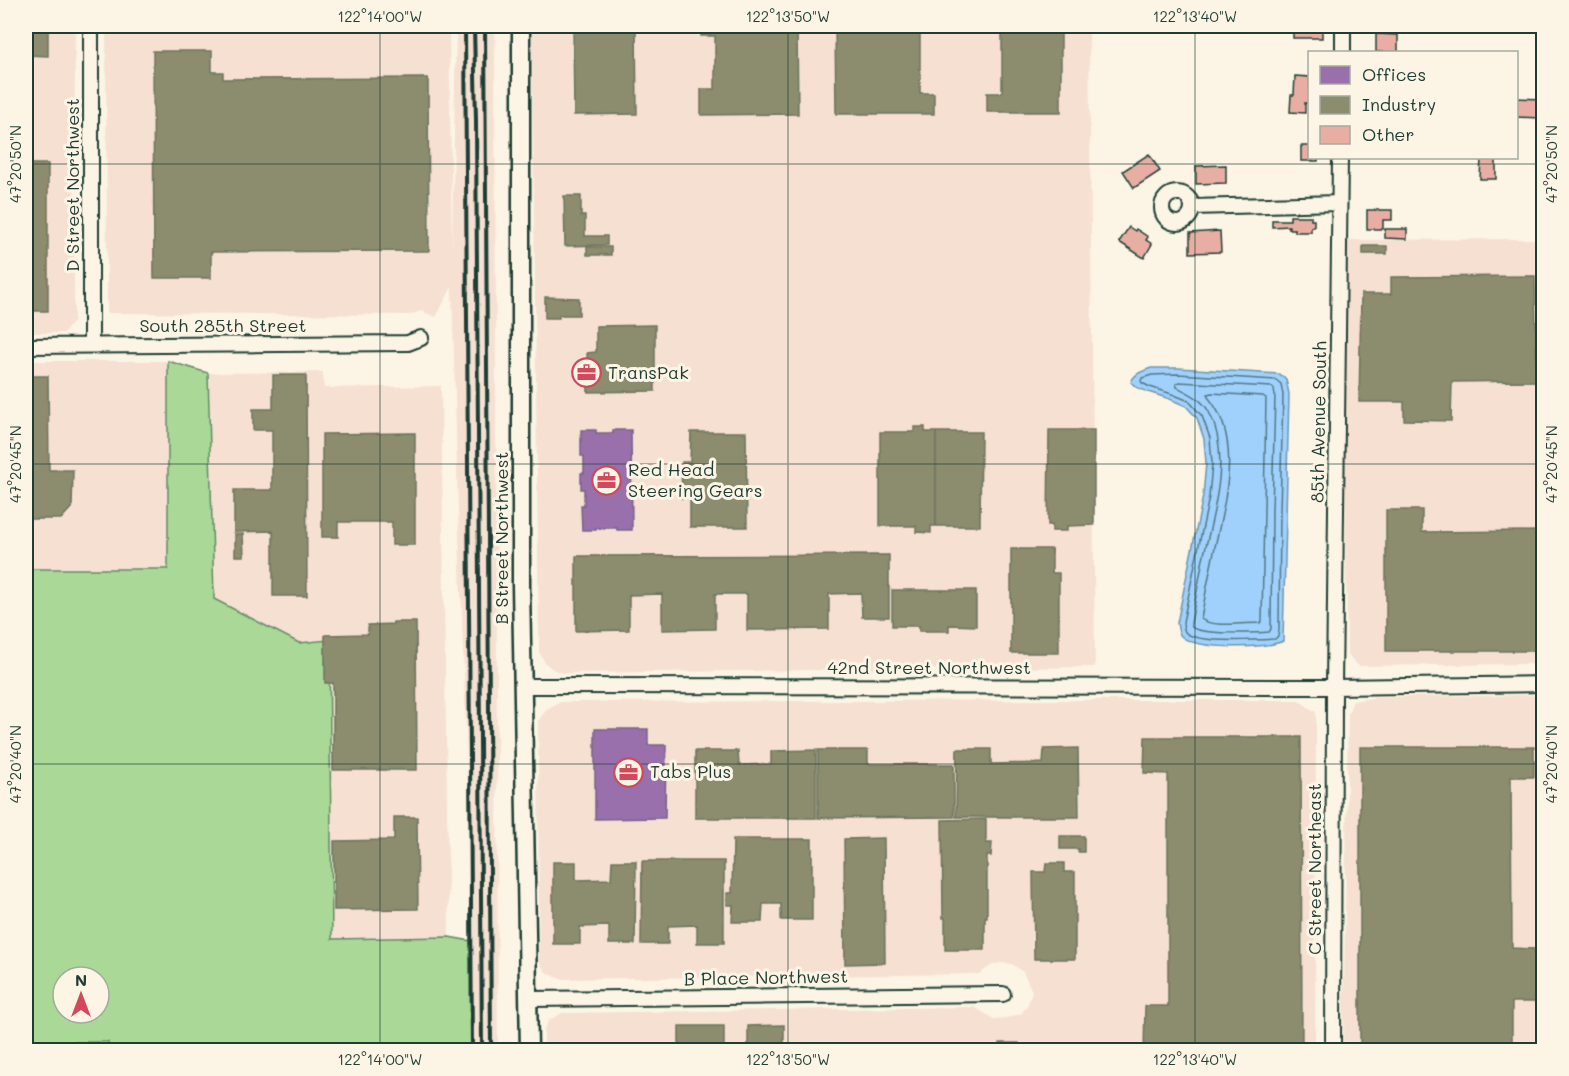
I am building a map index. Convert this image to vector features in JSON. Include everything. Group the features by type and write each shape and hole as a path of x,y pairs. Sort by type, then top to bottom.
{"street":[{"name":"D Street Northwest","path":"91,26 91,345"},
{"name":"B Street Northwest","path":"521,26 521,585 530,1050"},
{"path":"1343,26 1343,51"},
{"name":"85th Avenue South","path":"1334,687 1340,159"},
{"path":"1192,207 1339,203"},
{"name":"South 285th Street","path":"26,346 408,343 421,338"},
{"name":"42nd Street Northwest","path":"524,686 1334,687 1544,684"},
{"name":"C Street Northeast","path":"1333,1050 1334,687"},
{"name":"B Place Northwest","path":"529,999 1003,994"}],"shaded area":[{"path":"26,26 75,26 74,321 64,333 26,333"},
{"path":"106,26 449,26 452,250 456,26 495,26 498,1050 471,1050 471,868 452,287 436,317 421,311 410,315 107,313"},
{"path":"532,26 1089,26 1095,667 563,673 545,663 539,652"},
{"path":"1543,239 1543,664 1359,666 1347,653 1346,240"},
{"path":"26,361 168,361 168,569 26,569"},
{"path":"323,372 324,388 441,386 449,937 332,939 328,641 299,643 214,599 208,373"},
{"path":"1543,695 1543,1050 1343,1050 1348,714 1353,701 1378,697"},
{"path":"1298,700 1316,712 1315,1050 544,1050 544,1029 549,1020 562,1013 974,1007 994,1019 1021,1014 1028,1004 1032,991 1023,972 1012,964 1002,963 994,964 979,974 560,979 546,972 539,962 538,721 547,709 559,702"},
{"path":"26,1042 108,1042 109,1050 26,1050"}],"green space":[{"path":"168,361 208,373 214,599 299,643 329,640 332,939 449,937 471,941 471,1050 109,1050 108,1042 26,1042 26,569 168,569"}],"water":[{"path":"1151,368 1279,374 1286,379 1289,394 1283,641 1262,646 1215,646 1189,641 1179,633 1177,623 1203,496 1206,463 1204,439 1197,418 1186,406 1136,387 1131,382 1137,374"}],"building: Offices":[{"path":"581,430 613,433 613,430 631,430 632,530 596,528 596,530 582,530 581,505 584,505 584,489 581,489 581,473 584,473 584,456 581,456"},
{"path":"595,729 648,729 648,745 666,745 665,818 595,819"}],"building: Industry":[{"path":"26,26 48,26 48,56 26,55"},
{"path":"573,26 636,26 637,114 574,115"},
{"path":"701,26 797,26 798,114 701,115 701,89 715,89 715,36 701,36"},
{"path":"835,26 934,26 934,28 920,28 920,93 934,93 934,114 836,114"},
{"path":"987,26 1061,26 1061,112 987,112 987,93 1002,93 1002,28 987,28"},
{"path":"153,51 212,51 212,72 223,72 223,79 428,78 429,251 211,252 211,278 154,278"},
{"path":"26,164 48,164 48,311 26,311"},
{"path":"564,196 581,196 581,216 585,216 585,236 607,236 607,245 565,246"},
{"path":"1363,246 1387,246 1387,254 1363,254"},
{"path":"587,247 611,247 611,255 587,255"},
{"path":"1535,276 1537,381 1452,382 1451,421 1404,420 1404,402 1359,402 1361,294 1391,294 1391,277"},
{"path":"545,297 579,298 579,315 545,318"},
{"path":"655,325 655,391 588,392 587,353 596,352 596,326"},
{"path":"273,375 306,375 307,596 273,596 273,531 234,532 234,490 272,490 272,430 253,430 253,409 273,409"},
{"path":"26,376 48,376 49,470 73,470 72,507 61,519 26,519"},
{"path":"914,427 925,427 925,432 936,432 936,526 931,526 931,533 916,532 916,526 880,526 880,432 914,432"},
{"path":"1049,430 1094,430 1094,525 1067,526 1067,531 1052,531 1052,525 1048,525"},
{"path":"691,432 746,432 747,527 690,527 690,498 681,498 682,462 690,462"},
{"path":"936,432 981,432 980,526 936,526"},
{"path":"415,433 415,545 392,545 392,522 338,522 338,537 322,537 322,434"},
{"path":"1386,510 1422,510 1422,532 1544,531 1544,651 1386,651"},
{"path":"235,534 243,534 244,556 235,556"},
{"path":"1011,549 1052,549 1052,573 1059,573 1059,653 1011,653"},
{"path":"889,555 889,617 862,617 861,593 829,594 829,629 747,630 747,594 715,594 715,629 662,630 662,594 629,595 629,630 576,631 576,556"},
{"path":"892,590 976,590 976,626 949,625 949,631 919,631 919,626 892,626"},
{"path":"393,622 416,622 417,770 333,770 333,683 325,683 325,635 368,634 368,625 393,624"},
{"path":"1145,737 1301,737 1302,1050 1144,1050 1145,1006 1168,1006 1168,774 1144,773"},
{"path":"1360,747 1534,747 1534,777 1511,777 1512,948 1535,949 1535,1002 1512,1002 1512,1050 1360,1050"},
{"path":"1078,748 1079,817 956,817 957,749 991,749 991,764 1043,763 1044,749"},
{"path":"816,750 816,818 695,818 695,751 738,751 739,765 771,764 771,751"},
{"path":"818,750 868,750 868,764 954,764 954,817 818,818"},
{"path":"394,817 417,817 418,909 334,910 334,841 394,840"},
{"path":"986,819 986,843 992,843 991,856 987,856 985,950 945,950 942,820"},
{"path":"1060,836 1084,836 1084,852 1078,852 1079,849 1060,849"},
{"path":"884,838 885,963 845,964 844,839"},
{"path":"733,839 812,839 812,920 781,920 781,904 763,904 762,922 732,922 733,905 727,905 727,893 732,893"},
{"path":"612,861 636,861 635,944 609,944 609,926 580,927 580,944 553,944 553,862 576,862 576,880 611,879"},
{"path":"642,861 724,861 724,943 697,943 697,925 668,926 668,944 641,944"},
{"path":"1046,863 1064,863 1064,872 1075,872 1075,959 1034,959 1033,872 1045,872"},
{"path":"784,1025 784,1050 748,1050 748,1026"},
{"path":"679,1026 724,1026 724,1050 679,1050"},
{"path":"1000,1043 1092,1045 1092,1050 1000,1050"},
{"path":"840,1046 911,1047 911,1050 840,1050"}],"building: Other":[{"path":"1293,26 1322,26 1322,38 1293,38"},
{"path":"1404,26 1420,26 1420,30 1404,30"},
{"path":"1376,34 1398,35 1398,51 1376,51"},
{"path":"1295,76 1308,77 1308,104 1305,103 1305,113 1290,112 1291,95 1294,95"},
{"path":"1518,98 1541,99 1541,118 1518,117"},
{"path":"1301,146 1308,146 1308,159 1318,159 1318,161 1301,161"},
{"path":"1149,154 1160,171 1134,188 1123,171"},
{"path":"1481,159 1496,159 1496,179 1480,179"},
{"path":"1226,165 1226,183 1196,184 1196,166"},
{"path":"1367,210 1392,210 1392,220 1383,220 1383,229 1367,229"},
{"path":"1290,216 1311,216 1311,220 1314,220 1314,227 1311,227 1311,232 1295,232 1295,229 1289,229 1289,226 1272,227 1272,220 1290,220"},
{"path":"1129,227 1148,237 1146,240 1152,244 1144,258 1119,242"},
{"path":"1385,229 1407,229 1407,239 1385,238"},
{"path":"1220,231 1221,252 1190,253 1190,233"}],"railway":[{"path":"465,26 472,1050"},
{"path":"474,26 482,1050"},
{"path":"485,26 491,1050"}],"place":[{"name":"TransPak","path":"587,373"},
{"name":"Red Head Steering Gears","path":"607,480"},
{"name":"Tabs Plus","path":"629,772"}]}
